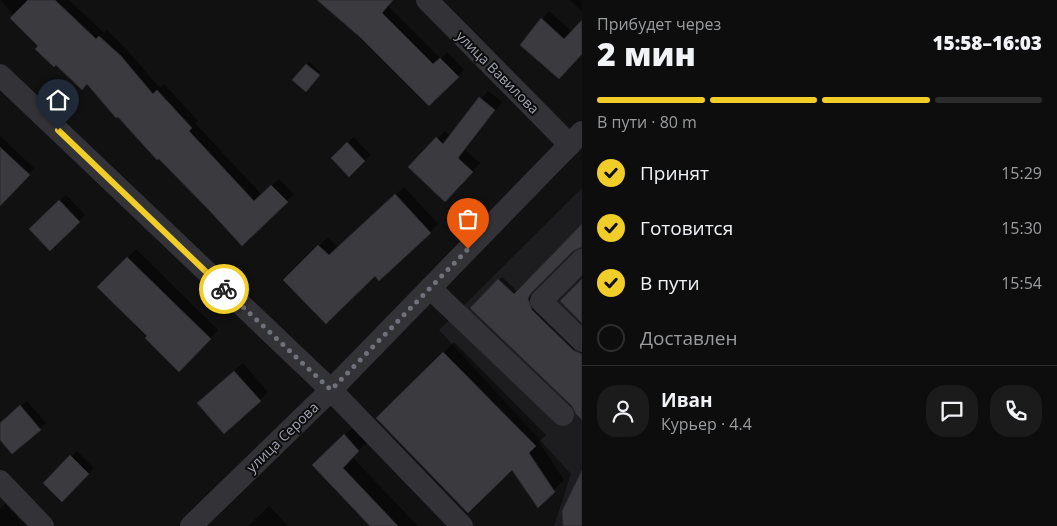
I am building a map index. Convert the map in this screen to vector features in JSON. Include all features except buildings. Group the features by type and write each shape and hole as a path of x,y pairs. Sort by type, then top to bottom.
{"street":[{"name":"улица Вавилова","path":"427,0 576,138"},
{"path":"0,75 331,390 462,526"},
{"name":"улица Серова","path":"191,526 331,390 576,138"},
{"path":"582,260 541,301 582,341"},
{"path":"430,288 564,415"},
{"path":"0,481 43,526"}],"shaded area":[{"path":"582,188 582,526 554,526 571,474 439,330"}],"way so far":[{"path":"224,289 331,390 468,249"}],"route":[{"path":"58,130 224,289"}]}
